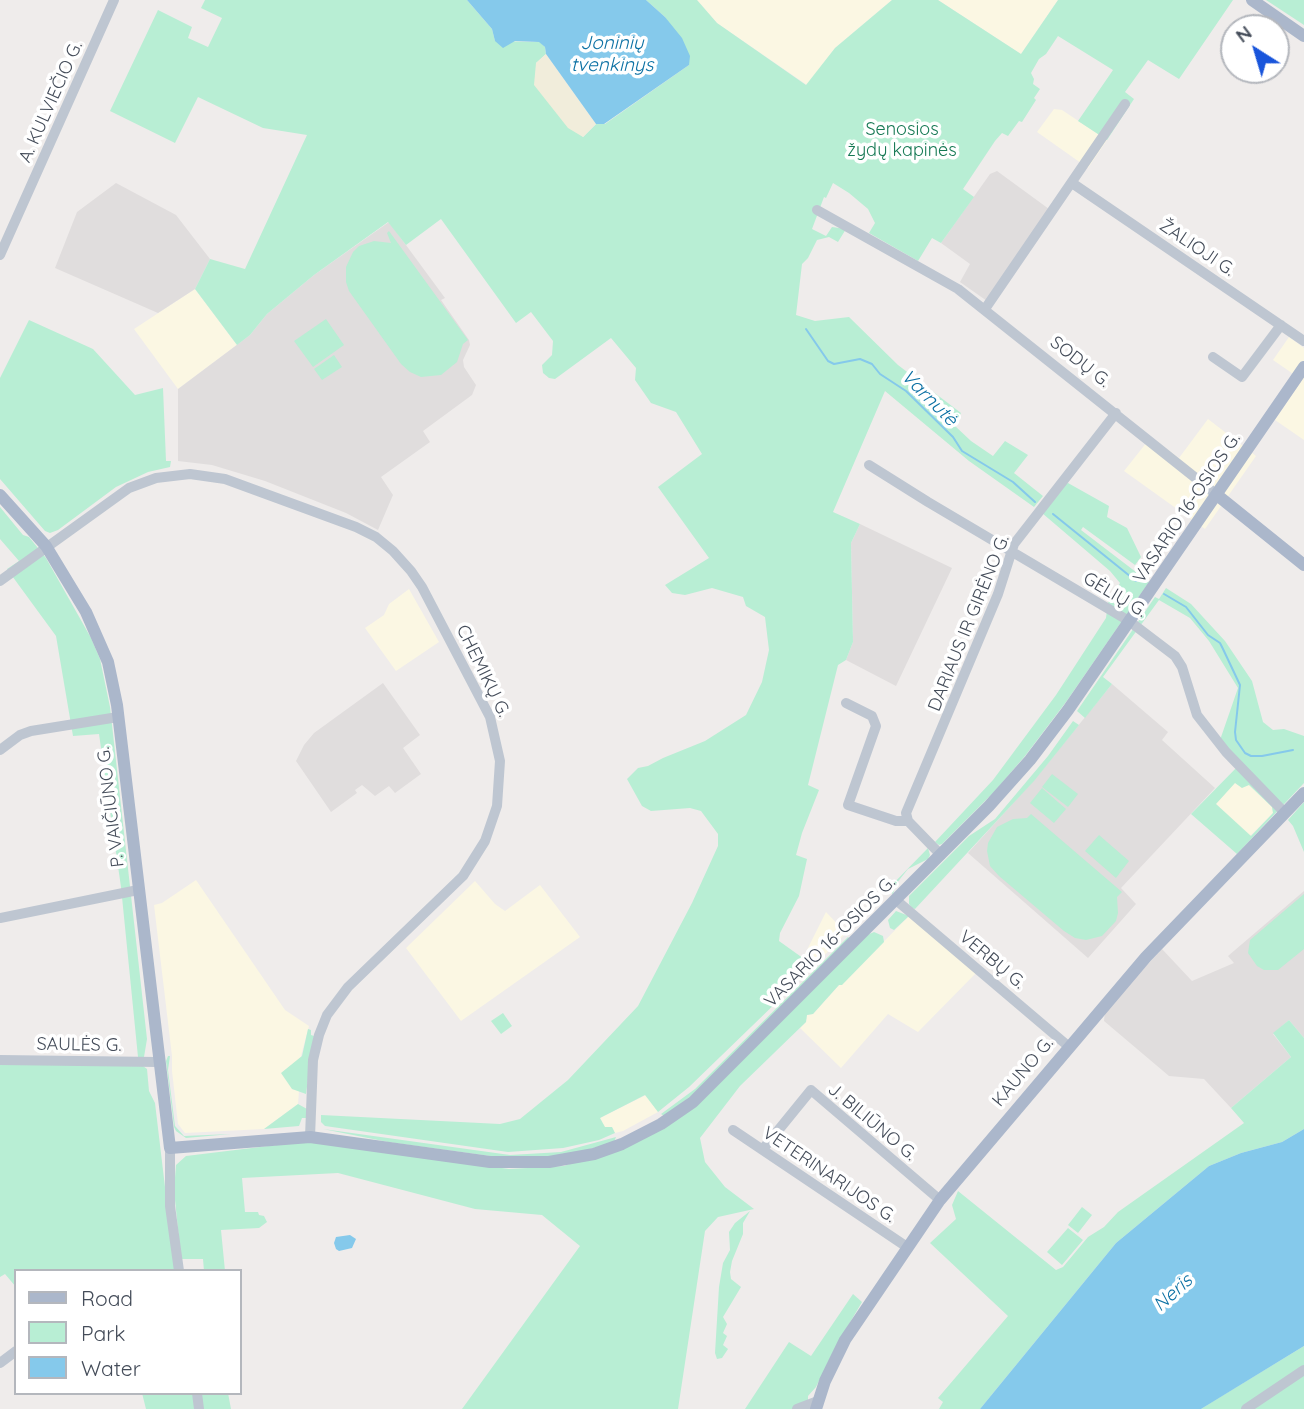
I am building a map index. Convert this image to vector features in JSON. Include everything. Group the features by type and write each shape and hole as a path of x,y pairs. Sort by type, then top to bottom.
{"main road":[{"path":"1252,0 1304,36"},
{"name":"VASARIO 16-OSIOS G.","path":"170,1148 310,1137 510,1163 564,1160 594,1154 622,1144 661,1124 707,1089 996,800 1030,760 1304,367"},
{"name":"P. VAIČIŪNO G.","path":"0,495 47,546 86,612 103,647 111,676 170,1148"},
{"name":"SODŲ G.","path":"1217,495 1304,565"},
{"name":"KAUNO G.","path":"817,1405 845,1340 940,1199 1154,948 1304,793"}],"street":[{"name":"A. KULVIEČIO G.","path":"0,256 114,0"},
{"path":"985,309 1125,104"},
{"name":"ŽALIOJI G.","path":"1072,183 1304,341"},
{"name":"SODŲ G.","path":"817,210 958,289 1217,495"},
{"path":"1213,357 1242,377 1280,325"},
{"name":"DARIAUS IR GIRĖNO G.","path":"908,821 906,813 983,631 1018,538 1116,413"},
{"name":"GĖLIŲ G.","path":"869,465 1129,621 1175,656 1182,667 1197,715 1226,752 1285,813"},
{"name":"CHEMIKŲ G.","path":"0,581 129,488 176,475 215,476 340,519 376,537 402,560 425,593 487,709 495,733 501,773 497,806 485,841 463,876 348,987 327,1015 313,1060 310,1137"},
{"path":"846,703 872,716 876,726 848,805 896,821 908,821 941,855"},
{"path":"0,750 20,735 31,731 118,717"},
{"path":"0,918 138,890"},
{"name":"VERBŲ G.","path":"896,900 1068,1046"},
{"name":"SAULĖS G.","path":"0,1060 158,1062"},
{"name":"J. BILIŪNO G.","path":"763,1149 811,1090 940,1199"},
{"name":"VETERINARIJOS G.","path":"733,1130 906,1247"},
{"path":"170,1148 170,1206 179,1269"},
{"path":"1246,1409 1304,1370"},
{"path":"797,1409 817,1405"}],"shaded area":[{"path":"697,0 892,0 835,48 807,85 717,23"},
{"path":"938,0 1058,0 1021,54"},
{"path":"1054,109 1062,110 1107,140 1088,168 1037,132"},
{"path":"997,171 1049,209 987,301 960,282 970,264 941,243 990,174"},
{"path":"116,183 176,215 210,259 195,289 158,313 55,268 77,212"},
{"path":"389,222 445,298 441,300 469,340 470,345 463,360 464,367 476,385 472,395 423,431 430,442 381,477 393,495 378,530 346,513 265,481 212,465 178,461 178,389 250,335 267,314 314,275"},
{"path":"195,289 237,345 178,389 134,329"},
{"path":"1289,337 1304,348 1304,440 1275,420 1302,380 1273,360"},
{"path":"1208,419 1256,456 1205,529 1124,471 1151,437 1179,458"},
{"path":"860,524 952,568 896,686 846,660 853,642 851,543"},
{"path":"409,589 439,642 396,671 365,628 384,615 389,604"},
{"path":"383,683 420,735 403,748 421,774 395,793 389,786 375,796 362,785 355,790 357,793 331,812 296,761 314,733"},
{"path":"1112,684 1168,732 1162,740 1215,788 1121,888 1136,904 1088,958 968,853 1034,780"},
{"path":"1235,782 1248,784 1272,807 1273,813 1250,836 1215,803"},
{"path":"196,880 285,1010 309,1026 292,1089 299,1091 298,1104 264,1129 185,1133 178,1124 154,905 162,903"},
{"path":"475,881 495,904 505,911 540,885 580,937 461,1021 406,948"},
{"path":"1304,891 1304,1038 1289,1020 1273,1034 1291,1057 1231,1108 1204,1079 1169,1076 1104,1021 1105,1010 1162,949 1192,981 1234,963 1228,956"},
{"path":"826,912 846,933 814,966 803,958"},
{"path":"909,916 977,972 918,1032 888,1014 841,1068 800,1028 806,1022 807,1015 813,1014"},
{"path":"646,1095 658,1112 623,1131 615,1133 612,1127 605,1128 600,1118"}],"green space":[{"name":"Senosios žydų kapinės","path":"205,0 467,0 492,29 495,41 540,42 545,47 546,54 536,63 583,137 596,124 605,124 689,65 665,17 646,0 697,0 717,23 806,85 835,48 892,0 938,0 1021,54 1058,0 1233,0 1223,14 1220,14 1220,19 1179,79 1148,60 1125,92 1134,99 1107,140 1078,121 1113,70 1058,36 1031,73 1033,84 1040,89 1034,98 1036,100 1022,122 1019,121 1008,136 1002,133 995,141 963,189 974,197 941,243 932,238 918,261 869,233 875,223 868,209 849,193 833,183 826,198 824,197 812,229 826,236 832,227 846,229 838,242 829,237 817,240 802,264 796,315 815,321 849,317 898,365 961,413 954,425 971,441 993,456 1005,441 1028,455 1014,473 1043,496 1034,507 969,461 885,391 833,512 860,524 851,543 853,642 846,660 838,665 808,785 819,790 796,855 807,859 799,896 780,933 779,941 814,966 689,1087 658,1112 645,1095 600,1118 605,1127 612,1127 615,1133 599,1140 563,1148 508,1152 325,1126 321,1122 321,1115 500,1124 520,1119 568,1080 638,1006 692,903 718,846 718,834 701,811 690,808 651,811 642,806 627,779 638,768 705,741 746,715 762,682 769,650 765,617 746,606 743,597 712,588 685,595 672,593 665,585 709,558 658,487 702,454 676,412 651,403 635,380 636,368 611,338 555,379 549,378 543,373 542,365 552,355 553,341 531,312 516,323 441,219 406,245 388,222 314,275 267,314 250,335 237,345 195,289 210,259 245,269 307,135 263,128 198,97 175,143 110,111 158,10 192,27 188,38 208,47 222,18 201,8"},
{"path":"1266,0 1304,0 1304,25"},
{"path":"389,231 468,340 463,344 457,362 441,375 421,377 401,364 349,291 346,267 353,252 359,246 374,241 391,243 387,233"},
{"path":"326,319 344,345 313,367 294,341"},
{"path":"29,320 93,349 135,395 163,388 166,461 171,461 170,467 148,472 116,487 58,530 50,533 45,531 0,479 0,378"},
{"path":"334,355 342,367 322,380 314,369"},
{"path":"1068,483 1109,506 1107,517 1127,528 1141,557 1135,565 1083,527 1081,530 1149,582 1025,756 994,792 939,845 935,842 993,780 1056,695 1106,618 1108,603 1120,583 1110,571 1042,513 1064,484"},
{"path":"0,507 46,558 100,659 110,707 147,1039 144,1057 138,1057 121,887 99,734 73,736 56,636 7,569 19,561 0,539"},
{"path":"1166,588 1191,604 1225,641 1252,681 1263,722 1273,730 1284,729 1304,736 1304,783 1237,854 1191,814 1240,764 1220,740 1238,688 1209,641 1190,618 1159,600 1103,677 1112,684 1085,718 1077,711 1155,597 1159,599","holes":["1235,783 1242,788 1249,785 1272,807 1273,813 1251,836 1216,804"]},
{"path":"1073,721 1079,725 1034,781 915,909 912,908 909,896 969,836 995,819 1048,756"},
{"path":"1052,774 1078,794 1068,807 1042,787"},
{"path":"1042,788 1066,809 1054,823 1030,803"},
{"path":"1304,802 1304,852 1288,820"},
{"path":"1031,814 1122,892 1117,897 1116,921 1102,936 1086,940 1075,938 990,866 988,843 997,827 1013,819 1027,818"},
{"path":"1099,835 1129,861 1116,878 1085,851"},
{"path":"928,848 928,859 908,869 896,884 893,894 887,890"},
{"path":"1304,894 1304,949 1278,970 1264,970 1257,966 1248,953 1250,940"},
{"path":"896,911 909,916 894,930 890,928 888,920"},
{"path":"874,932 883,936 884,942 813,1014 807,1015 806,1022 740,1086 700,1138 705,1162 725,1187 754,1209 718,1217 705,1231 678,1409 462,1409 580,1246 542,1215 475,1209 338,1173 242,1178 245,1212 258,1212 267,1222 259,1228 221,1230 225,1269 204,1269 203,1259 181,1259 174,1190 176,1165 186,1156 293,1143 322,1143 509,1169 564,1166 650,1135 867,935"},
{"path":"848,937 850,939 695,1093 664,1116 661,1114 695,1089"},
{"path":"503,1013 512,1026 501,1034 491,1021"},
{"path":"1289,1020 1304,1038 1304,1129 1282,1142 1241,1153 1209,1166 1116,1243 980,1409 939,1409 943,1402 938,1398 1008,1316 930,1243 956,1219 952,1205 958,1191 1056,1270 1063,1267 1088,1237 1104,1227 1118,1212 1244,1123 1231,1108 1291,1057 1273,1033"},
{"path":"308,1029 314,1036 306,1094 292,1089 281,1073 302,1056"},
{"path":"168,1056 175,1126 184,1136 231,1134 186,1138 176,1131 174,1127 166,1061"},
{"path":"0,1063 143,1066 147,1069 149,1091 155,1103 175,1269 14,1269 14,1285 5,1274 0,1277"},
{"path":"298,1104 307,1109 307,1118 302,1118 299,1126 264,1129"},
{"path":"323,1129 510,1155 561,1152 616,1137 614,1142 569,1155 512,1159 388,1142"},
{"path":"1082,1207 1092,1215 1078,1233 1068,1225"},
{"path":"750,1211 743,1223 743,1234 730,1272 731,1279 741,1287 723,1317 727,1324 723,1333 727,1336 723,1345 728,1349 722,1358 717,1359 715,1353 719,1287 723,1263 730,1250 729,1232 735,1223"},
{"path":"1068,1228 1083,1240 1062,1265 1047,1252"},
{"path":"853,1294 862,1302 816,1387 808,1396 808,1409 745,1409 789,1342 811,1356"},
{"path":"1304,1346 1304,1409 1201,1409 1212,1402"},
{"path":"142,1395 228,1395 231,1409 146,1409"}],"sand":[{"path":"546,54 596,124 583,137 568,128 534,85 536,63"}],"water":[{"name":"Joninių tvenkinys","path":"467,0 646,0 665,17 682,38 690,56 689,65 604,124 596,124 546,54 545,47 539,42 515,41 503,48 495,41 492,29"},
{"name":"Neris","path":"1304,1129 1304,1346 1201,1409 980,1409 1116,1243 1209,1166 1241,1153 1282,1142"},
{"path":"350,1235 356,1239 352,1248 339,1251 336,1249 336,1237"}],"waterway":[{"name":"Varnutė","path":"806,329 828,361 834,364 860,359 872,364 880,374 906,391 953,437 962,451 1013,482 1035,502"},
{"name":"Varnutė","path":"1053,514 1136,581"},
{"name":"Varnutė","path":"1164,594 1186,607 1208,635 1220,643 1240,685 1235,732 1236,740 1245,753 1262,756 1293,750"}]}
